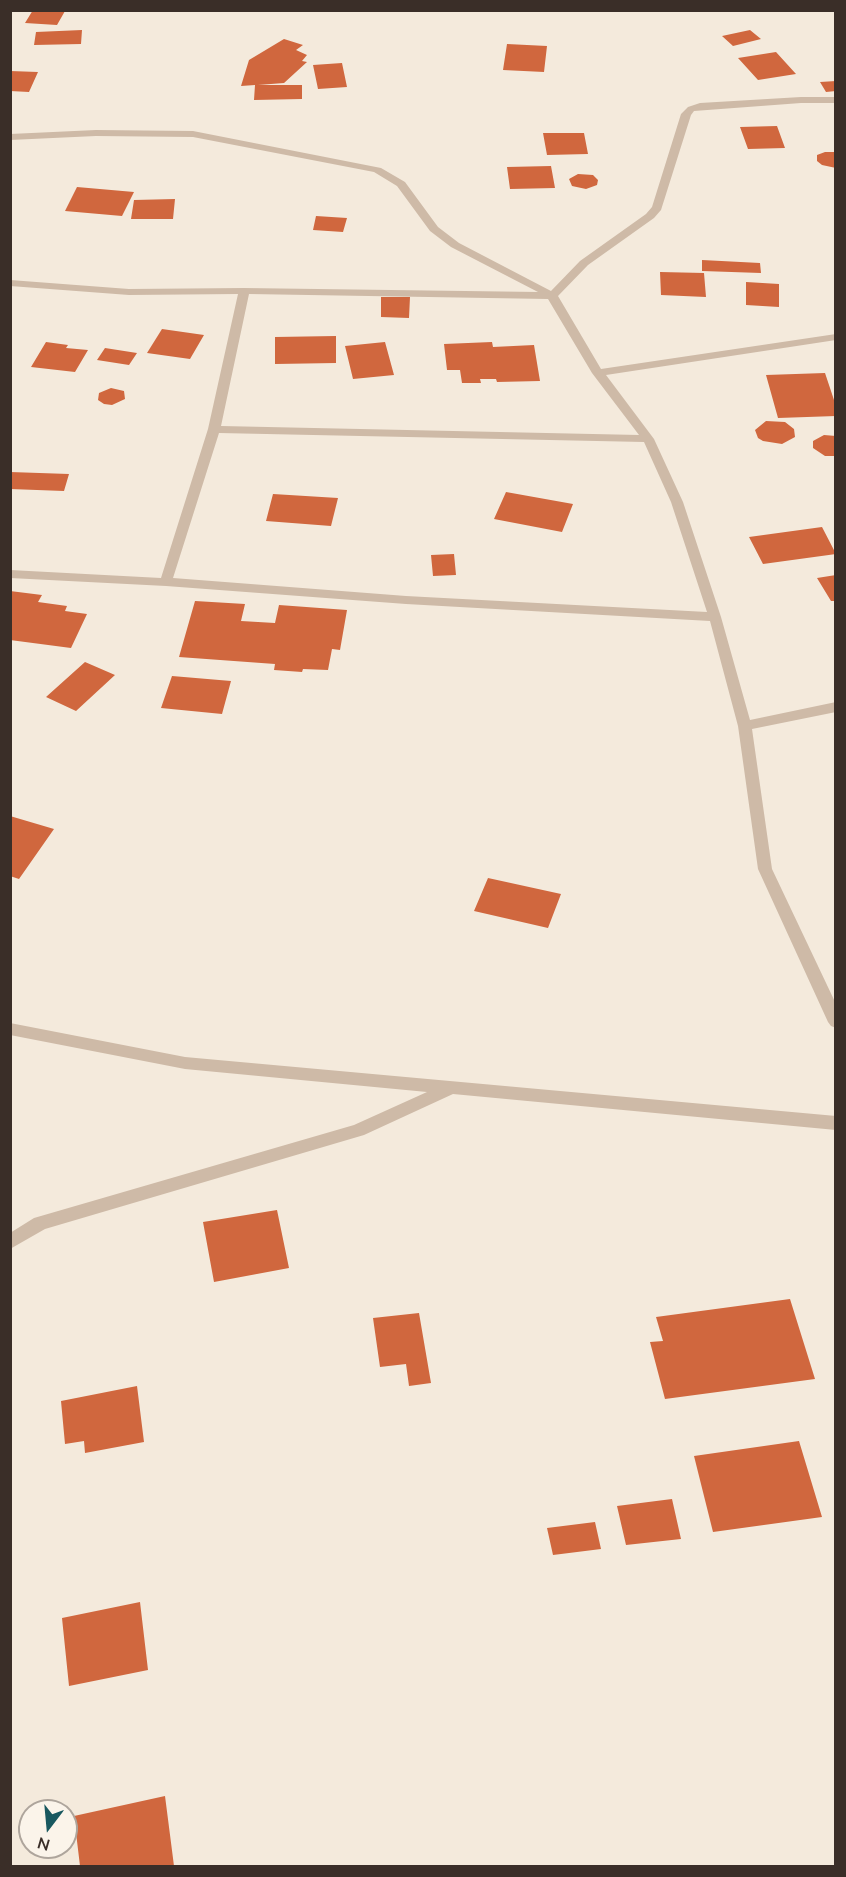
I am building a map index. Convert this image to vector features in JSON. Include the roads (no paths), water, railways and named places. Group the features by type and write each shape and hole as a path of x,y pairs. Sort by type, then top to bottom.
{"street":[{"path":"10,283 129,292 244,291 552,296 584,262 650,216 657,208 686,114 691,109 700,106 836,100"},
{"path":"10,137 96,133 193,134 377,170 401,184 434,229 455,245 518,276 552,296 598,373 648,439 677,502 715,617 745,726 765,869 836,1022"},
{"path":"166,582 214,429 244,291"},
{"path":"598,373 836,337"},
{"path":"214,429 648,439"},
{"path":"10,574 166,582 406,600 715,617"},
{"path":"745,726 836,707"},
{"path":"10,1029 185,1063 836,1123"},
{"path":"10,1242 40,1223 358,1130 454,1087"}]}
